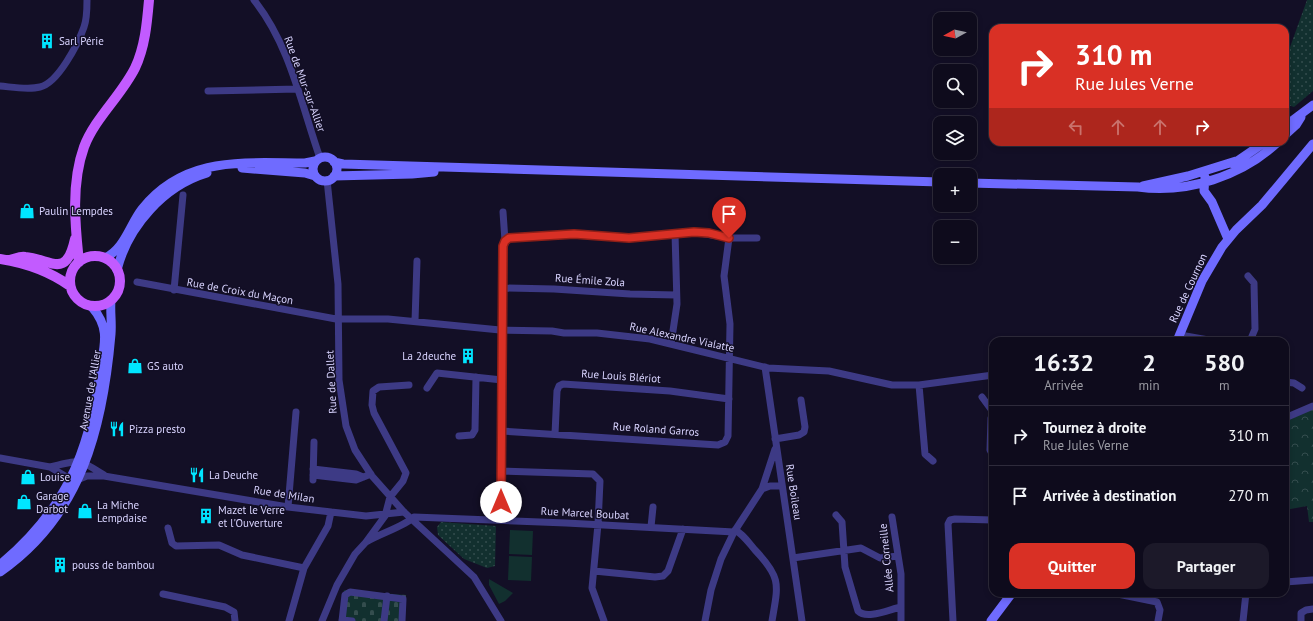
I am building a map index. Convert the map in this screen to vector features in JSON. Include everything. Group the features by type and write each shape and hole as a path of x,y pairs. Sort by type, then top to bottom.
{"main road":[{"path":"79,262 75,235 76,198 81,158 85,146 104,113 135,69 146,35 149,0"},
{"path":"1289,123 1313,105"},
{"path":"1289,131 1296,125 1303,114"},
{"name":"Rue de Cournon","path":"1178,337 1202,281 1222,247 1236,230 1262,205 1313,144"},
{"path":"1204,177 1226,163 1236,161 1259,146"},
{"path":"977,183 1138,187 1235,171 1256,159 1273,146"},
{"path":"105,258 118,250 136,216 152,198 170,183 185,175 209,166 230,163 305,163 327,157 334,162 343,164 459,169 933,182"},
{"path":"315,176 313,167 318,159"},
{"path":"330,178 336,168 334,162"},
{"path":"117,270 121,258 142,220 157,202 184,182 210,172 231,169 256,169 305,173 315,176 320,180 330,178 412,174 459,169"},
{"path":"1204,177 1211,186 1212,202 1228,239"},
{"path":"1222,223 1236,230"},
{"path":"75,235 85,249 94,256 105,258 117,270 120,281 118,292 111,300 102,306 92,306 80,302 75,298 70,286 72,270 79,262 94,256"},
{"path":"5,259 25,256 52,265 64,262 70,256 75,235"},
{"path":"5,259 29,265 51,274 70,286"},
{"path":"51,274 72,270"},
{"name":"Avenue de l'Allier","path":"0,572 17,559 43,532 66,501 82,462 92,421 107,340 112,326 110,312 111,300"},
{"name":"Avenue de l'Allier","path":"92,306 100,316 107,340"},
{"name":"Avenue de l'Allier","path":"0,564 26,540 46,517 74,480"},
{"path":"991,621 1009,597"}],"street":[{"path":"0,86 34,88 49,84 55,79 63,67 84,26 87,0"},
{"name":"Rue de Mur-sur-Allier","path":"254,0 271,24 285,54 318,159"},
{"path":"208,91 297,89"},
{"name":"Rue de Dallet","path":"330,178 339,319 339,380 342,411 355,450 371,474 404,512 474,576 501,621"},
{"path":"174,290 184,195"},
{"path":"500,520 503,246 505,241 503,212"},
{"path":"505,241 509,238 574,234 629,238 701,232 729,238 758,238"},
{"path":"671,344 676,316 675,233"},
{"name":"Rue Roland Garros","path":"501,431 718,445 724,442 728,436 730,324 724,276 729,238"},
{"path":"416,321 417,261"},
{"path":"1248,276 1254,283 1255,330 1252,337"},
{"name":"Rue de Croix du Maçon","path":"137,282 174,290 339,319"},
{"name":"Rue Émile Zola","path":"503,288 554,288 630,294 676,295"},
{"name":"Rue Alexandre Vialatte","path":"339,319 416,321 503,330 610,334 671,344 765,366 829,371 892,385 919,385 989,376"},
{"name":"Rue Boileau","path":"765,366 802,621"},
{"path":"427,388 437,373 502,380"},
{"path":"459,436 472,435 475,430 476,377"},
{"path":"1289,382 1294,383 1302,388"},
{"name":"Rue Louis Blériot","path":"555,434 557,391 559,386 563,384 670,391 729,399"},
{"path":"322,621 337,585 355,554 366,542 381,519 390,497 403,481 406,473 374,413 372,396 373,391 379,387 409,385"},
{"path":"919,385 925,454 933,461"},
{"path":"982,397 989,407"},
{"path":"775,439 799,435 804,432 805,427 801,400"},
{"path":"1289,416 1313,406"},
{"path":"288,507 296,412"},
{"path":"314,442 313,475 356,474 362,477 371,474"},
{"path":"705,621 708,602 717,570 735,530 762,489 776,447"},
{"path":"0,458 50,467 74,480"},
{"path":"50,467 82,462"},
{"name":"Rue de Milan","path":"82,462 104,476"},
{"path":"769,471 774,470 780,472"},
{"path":"501,471 593,474 600,481 598,524 592,588 604,621"},
{"name":"Rue de Milan","path":"74,480 87,476 104,476 288,507 381,519 404,512"},
{"path":"762,489 770,486 782,486"},
{"path":"652,527 653,507"},
{"path":"289,621 304,568 328,526 331,512"},
{"path":"836,515 842,522 847,573 857,608 861,614 867,615 901,607"},
{"name":"Rue Marcel Boubat","path":"412,519 414,517 434,517 683,529 735,530"},
{"name":"Allée Corneille","path":"892,517 901,574 901,621"},
{"path":"381,519 390,529"},
{"path":"366,542 412,519"},
{"path":"953,621 948,524 950,520 955,519 989,520"},
{"path":"168,528 172,543 176,546 219,545 242,555 304,568"},
{"path":"594,571 655,577 664,576 670,568 683,529"},
{"path":"735,530 770,565 774,572 777,591 772,621"},
{"path":"793,558 861,548 880,558 898,556"},
{"path":"1289,582 1312,580"},
{"path":"352,621 342,621 345,595 348,592 403,599 402,621"},
{"path":"163,594 225,608 234,612 235,621"},
{"path":"384,621 387,596"},
{"path":"1132,597 1156,602 1160,610 1158,621"},
{"path":"1243,621 1246,597"},
{"path":"1301,621 1301,613 1306,610 1313,609"}],"green space":[{"path":"1307,0 1313,0 1313,91 1294,107 1289,105 1289,50"},
{"path":"1313,409 1313,522 1309,522 1307,506 1289,509 1289,419"},
{"path":"441,522 496,526 495,566 487,568 464,559 438,535 437,527"},
{"path":"510,530 533,531 532,555 509,554"},
{"path":"509,556 532,557 531,581 508,580"},
{"path":"489,579 513,593 505,601 499,604 489,585"},
{"path":"344,590 406,595 404,621 339,621"}],"place":[{"name":"Sarl Périe","path":"47,41"},
{"name":"Paulin Lempdes","path":"27,211"},
{"name":"La 2deuche","path":"468,356"},
{"name":"GS auto","path":"135,366"},
{"name":"Pizza presto","path":"117,429"},
{"name":"La Deuche","path":"197,475"},
{"name":"Louise","path":"28,477"},
{"name":"Garage Darbot","path":"24,502"},
{"name":"La Miche Lempdaise","path":"85,511"},
{"name":"Mazet le Verre et l'Ouverture","path":"206,516"},
{"name":"pouss de bambou","path":"60,565"}],"route":[{"path":"501,502 503,246 505,241 509,238 529,238 574,234 616,238 640,238 694,232 709,233 729,238"}]}
